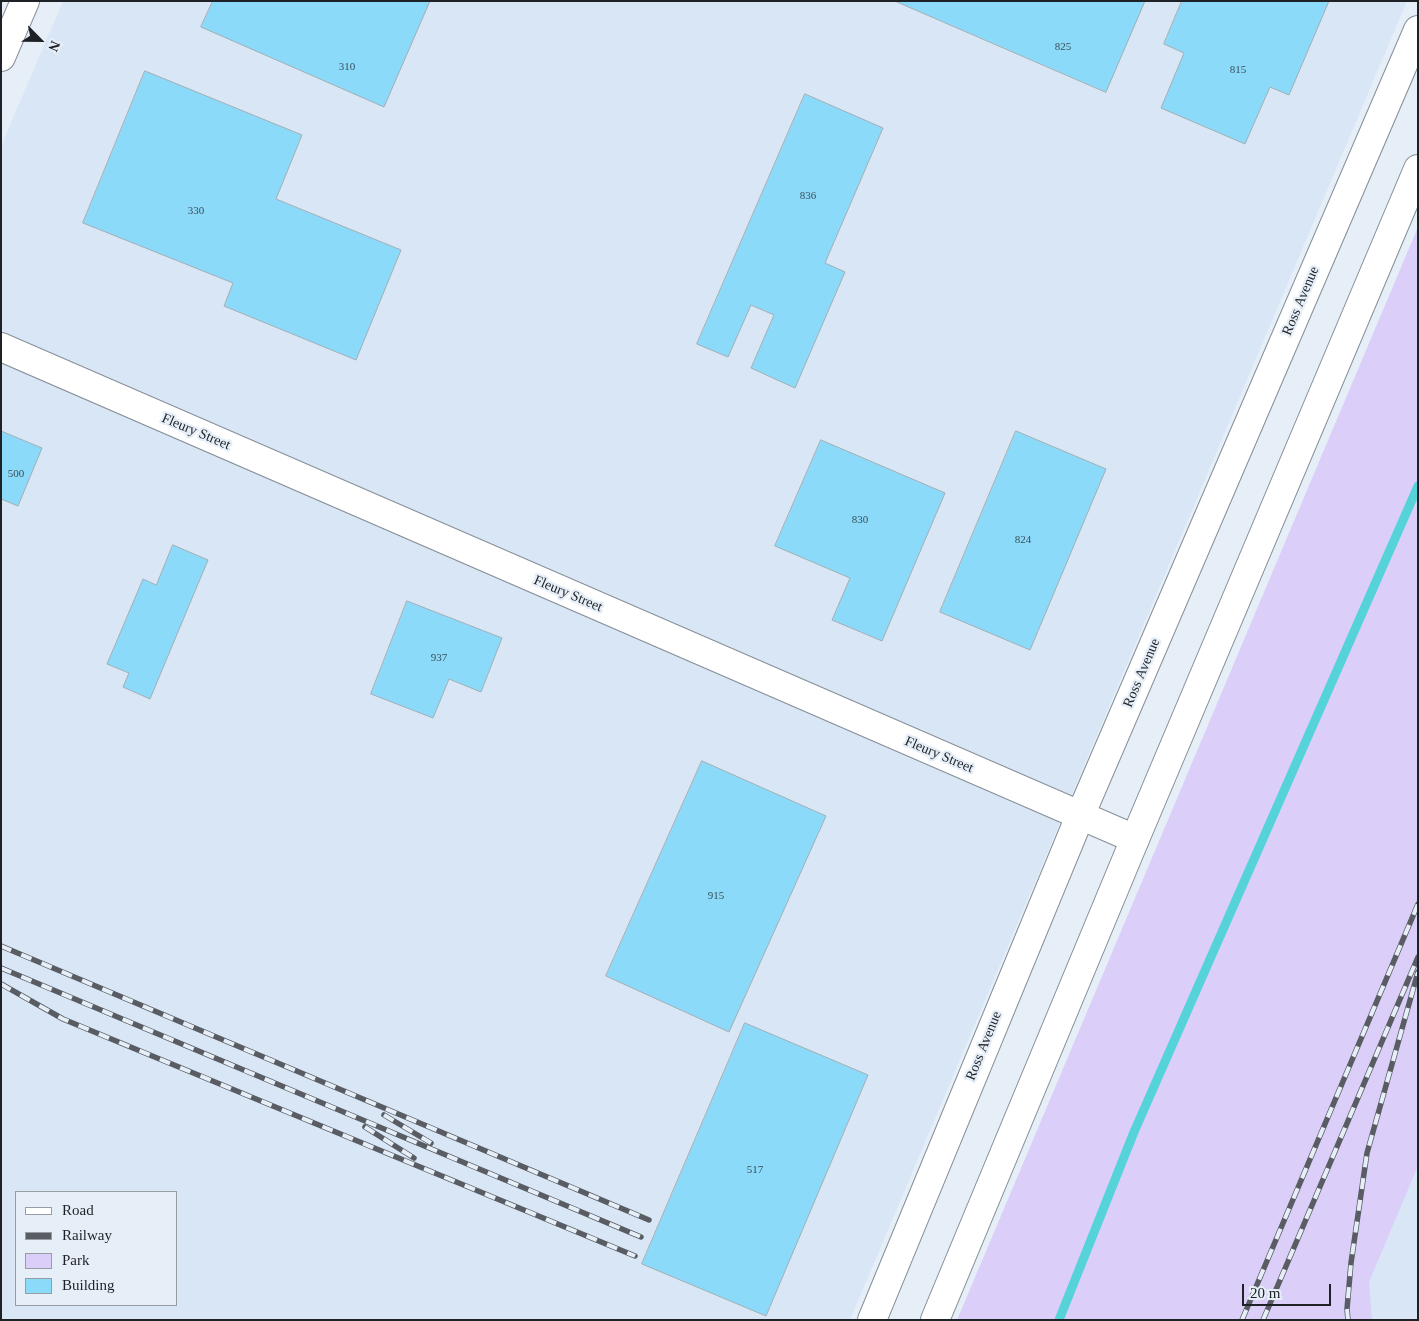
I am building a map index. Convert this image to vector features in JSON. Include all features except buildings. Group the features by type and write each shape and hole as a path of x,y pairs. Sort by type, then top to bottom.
{"main road":[{"path":"1,57 25,1"},
{"name":"Ross Avenue","path":"872,1320 1080,816 1418,30"},
{"path":"934,1320 1418,169"},
{"name":"Fleury Street","path":"1,347 1135,839"}],"shaded area":[{"path":"63,1 1407,1 850,1320 1,1320 1,146"},
{"path":"1418,1166 1418,1320 1372,1320 1368,1282"}],"green space":[{"path":"1418,227 1418,1166 1369,1282 1372,1320 957,1320"}],"waterway":[{"path":"1059,1320 1134,1132 1418,486"}],"railway":[{"path":"1242,1320 1418,904"},
{"path":"1,946 649,1220"},
{"path":"1263,1320 1418,957"},
{"path":"1,968 641,1237"},
{"path":"1348,1320 1347,1309 1351,1263 1367,1153 1418,972"},
{"path":"1,984 63,1019 635,1256"},
{"path":"384,1115 431,1143"},
{"path":"365,1127 414,1158"}]}
